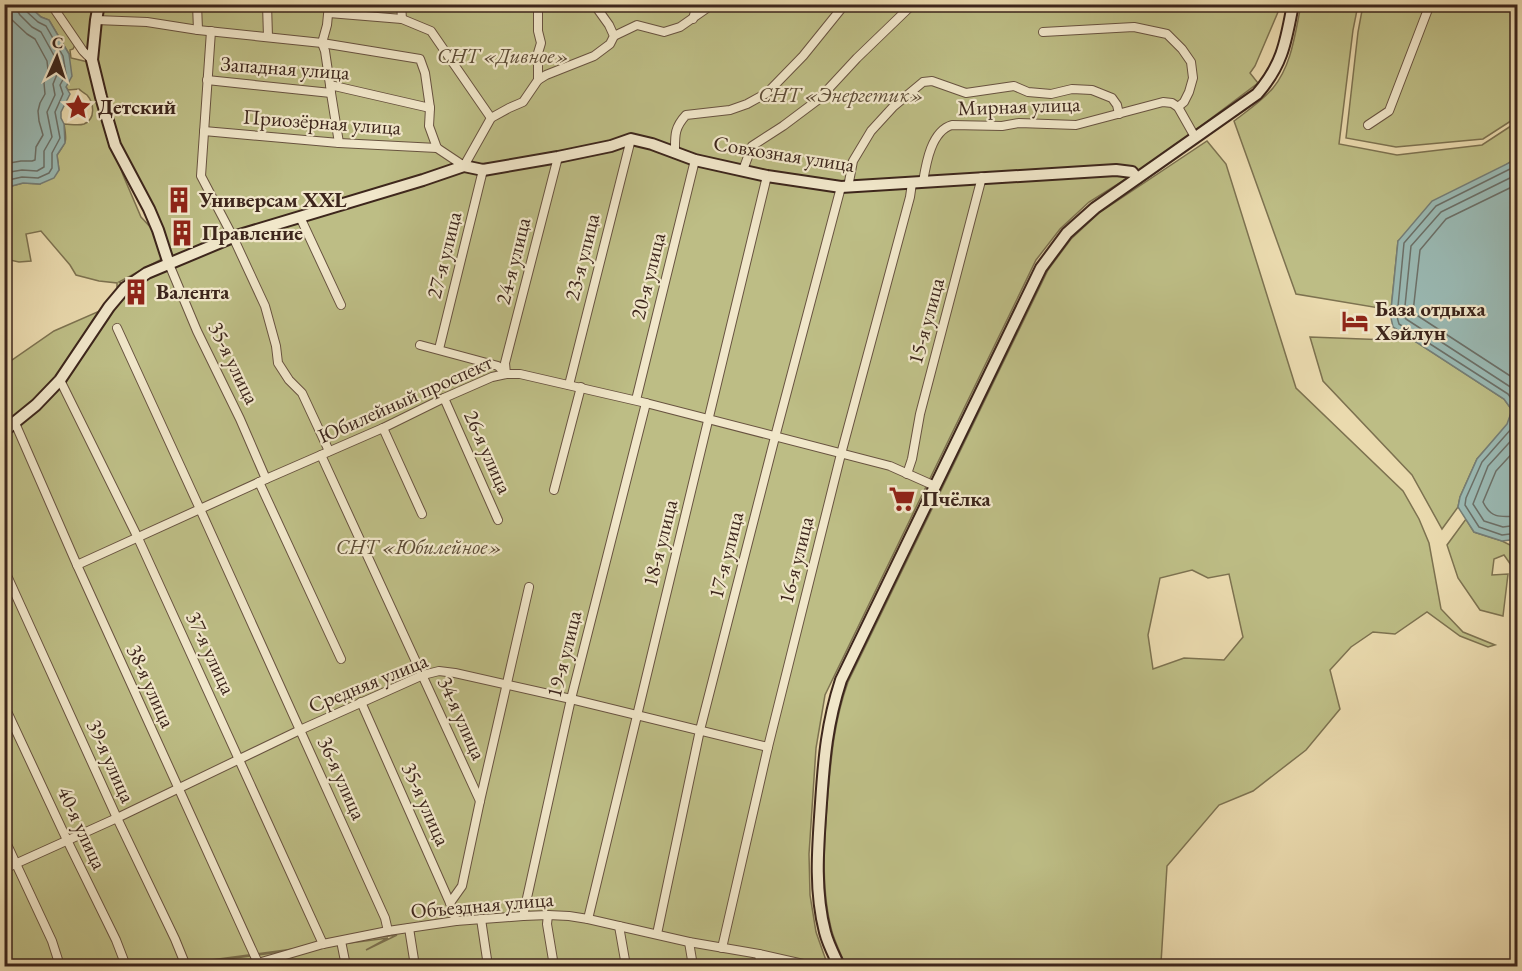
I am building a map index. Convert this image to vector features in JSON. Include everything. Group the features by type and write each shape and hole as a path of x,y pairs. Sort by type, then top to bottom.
{"street":[{"path":"51,4 83,51 92,60"},
{"path":"99,4 92,60 101,97 116,145 149,208 169,264"},
{"path":"197,4 198,30"},
{"path":"267,4 268,37"},
{"path":"401,4 402,19"},
{"path":"538,4 538,31 541,43 538,53 538,80"},
{"path":"693,19 697,4"},
{"path":"4,431 36,405 60,380 109,307 125,288 147,273 232,237 464,166 491,118 524,102 538,80 594,56 610,44 614,36 637,25 664,32 680,27 712,4"},
{"path":"675,152 678,123 686,115 730,110 767,93 803,56 845,4"},
{"path":"743,170 752,146 819,99 857,58 913,4"},
{"path":"838,966 825,932 819,894 817,853 828,727 833,702 841,680 1041,268 1066,233 1095,208 1257,94 1279,63 1286,42 1293,4"},
{"path":"1368,125 1389,111 1430,4"},
{"path":"598,7 614,36"},
{"path":"339,143 322,43 329,9 402,19 431,31 491,118"},
{"path":"96,20 147,22 198,30 322,43 420,59 425,73 430,108 429,126 437,148 464,166 483,170 611,146 631,139"},
{"path":"1043,32 1134,27 1167,34 1191,62 1193,78 1184,102 1178,107"},
{"name":"34-я улица","path":"211,31 201,176 265,306 276,346 278,363 289,380 302,393 325,453 480,801"},
{"name":"Западная улица","path":"207,80 331,89 430,108"},
{"name":"17-я улица","path":"657,934 700,730 775,437 853,161 871,130 893,107 923,82 932,81 966,93 1014,86 1028,92 1051,94 1072,90 1092,90 1112,98 1119,114"},
{"path":"1119,114 1163,102 1172,104 1178,107 1195,137"},
{"name":"Мирная улица","path":"918,183 930,149 945,127 1002,126 1019,123 1076,125 1119,114"},
{"name":"Приозёрная улица","path":"204,130 339,143 437,148"},
{"name":"Совхозная улица","path":"631,139 695,160 767,176 845,187 1116,170 1132,172 1137,178"},
{"name":"23-я улица","path":"569,385 631,139"},
{"name":"24-я улица","path":"506,374 506,363 558,157"},
{"name":"20-я улица","path":"636,400 695,160"},
{"name":"27-я улица","path":"439,349 483,170"},
{"name":"18-я улица","path":"588,919 767,176"},
{"name":"15-я улица","path":"907,474 920,414 982,177"},
{"name":"16-я улица","path":"722,948 768,747 841,454 910,197 918,183"},
{"path":"300,217 341,305"},
{"name":"35-я улица","path":"169,264 197,331 240,419 262,480 341,659"},
{"name":"36-я улица","path":"117,328 385,918 388,931"},
{"path":"420,345 498,366 506,374"},
{"name":"Юбилейный проспект","path":"76,565 262,480 383,428 444,398 492,377 506,374 520,374 646,402 890,466 935,486"},
{"name":"37-я улица","path":"60,380 138,538 323,944"},
{"path":"554,490 581,387"},
{"name":"26-я улица","path":"444,398 498,520"},
{"name":"19-я улица","path":"523,915 571,699 646,402"},
{"name":"38-я улица","path":"15,423 76,565 258,963"},
{"path":"383,428 422,514"},
{"name":"39-я улица","path":"4,569 117,818 176,939 186,966"},
{"path":"450,903 462,886 529,587"},
{"name":"Средняя улица","path":"4,869 361,702 423,675 439,671 571,699 768,747"},
{"name":"35-я улица","path":"361,702 456,921"},
{"name":"40-я улица","path":"4,705 116,940 126,966"},
{"path":"4,838 52,940 60,966"},
{"name":"Объездная улица","path":"227,966 258,963 323,944 388,931 456,921 523,915 588,919 812,966"},
{"path":"548,915 554,966"},
{"path":"481,919 488,966"},
{"path":"619,926 626,966"},
{"path":"409,928 415,966"},
{"path":"341,941 346,966"},
{"path":"689,942 693,966"},
{"path":"759,954 761,966"},
{"path":"277,957 278,966"}],"green space":[{"name":"СНТ «Юбилейное»","path":"28,5 1281,5 1250,73 1258,83 1153,162 1089,202 1060,229 1036,260 825,695 816,748 809,854 810,895 816,932 828,966 175,966 388,938 366,950 397,935 173,965 5,966 5,365 54,331 109,307 125,288 169,264 101,97 92,60 75,45 70,50 71,58 88,62 123,175 141,217 154,231 163,253 160,260 119,282 120,287 117,287 117,283 76,275 41,231 26,234 31,261 19,262 5,259 5,186 23,183 40,184 59,170 57,155 65,141 64,124 84,124 91,118 93,111 87,95 79,89 68,90 66,87 69,54 49,20 41,17"},
{"path":"1301,5 1358,5 1339,144 1397,155 1482,145 1517,122 1517,157 1398,241 1391,310 1296,294 1234,121 1273,88 1285,69"},
{"path":"1363,5 1517,5 1517,117 1483,139 1396,147 1346,138"},
{"path":"1207,141 1226,164 1296,388 1403,491 1429,543 1441,609 1463,632 1495,645 1488,647 1460,636 1427,612 1395,634 1373,632 1351,647 1330,670 1340,709 1306,750 1253,791 1219,805 1167,866 1161,963 1164,966 846,966 831,928 824,866 833,743 848,682 1048,270 1071,239 1099,213","holes":["1192,570 1208,578 1229,574 1243,637 1224,660 1184,658 1153,669 1148,635 1160,578"]},
{"path":"1310,337 1415,341 1504,399 1512,410 1508,424 1477,459 1460,497 1458,507 1442,529 1412,475 1323,381"},
{"path":"1466,519 1474,532 1517,547 1517,562 1511,565 1504,555 1494,559 1492,575 1508,574 1503,616 1480,610 1458,578 1447,545"}],"water":[{"path":"5,4 28,5 41,17 49,20 69,54 72,76 66,87 70,94 61,112 65,143 57,155 59,170 54,178 40,184 23,183 5,186"},
{"path":"1517,157 1518,539 1502,541 1474,532 1458,507 1460,497 1477,459 1507,424 1512,410 1504,399 1393,327 1391,310 1398,241 1432,201"}],"place":[{"name":"Детский","path":"78,107"},
{"name":"Универсам XXL","path":"179,200"},
{"name":"Правление","path":"182,233"},
{"name":"Валента","path":"136,292"},
{"name":"База отдыха Хэйлун","path":"1355,321"},
{"name":"Пчёлка","path":"902,499"}],"park label":[{"name":"СНТ «Дивное»","path":"503,56"},
{"name":"СНТ «Энергетик»","path":"841,95"}]}
